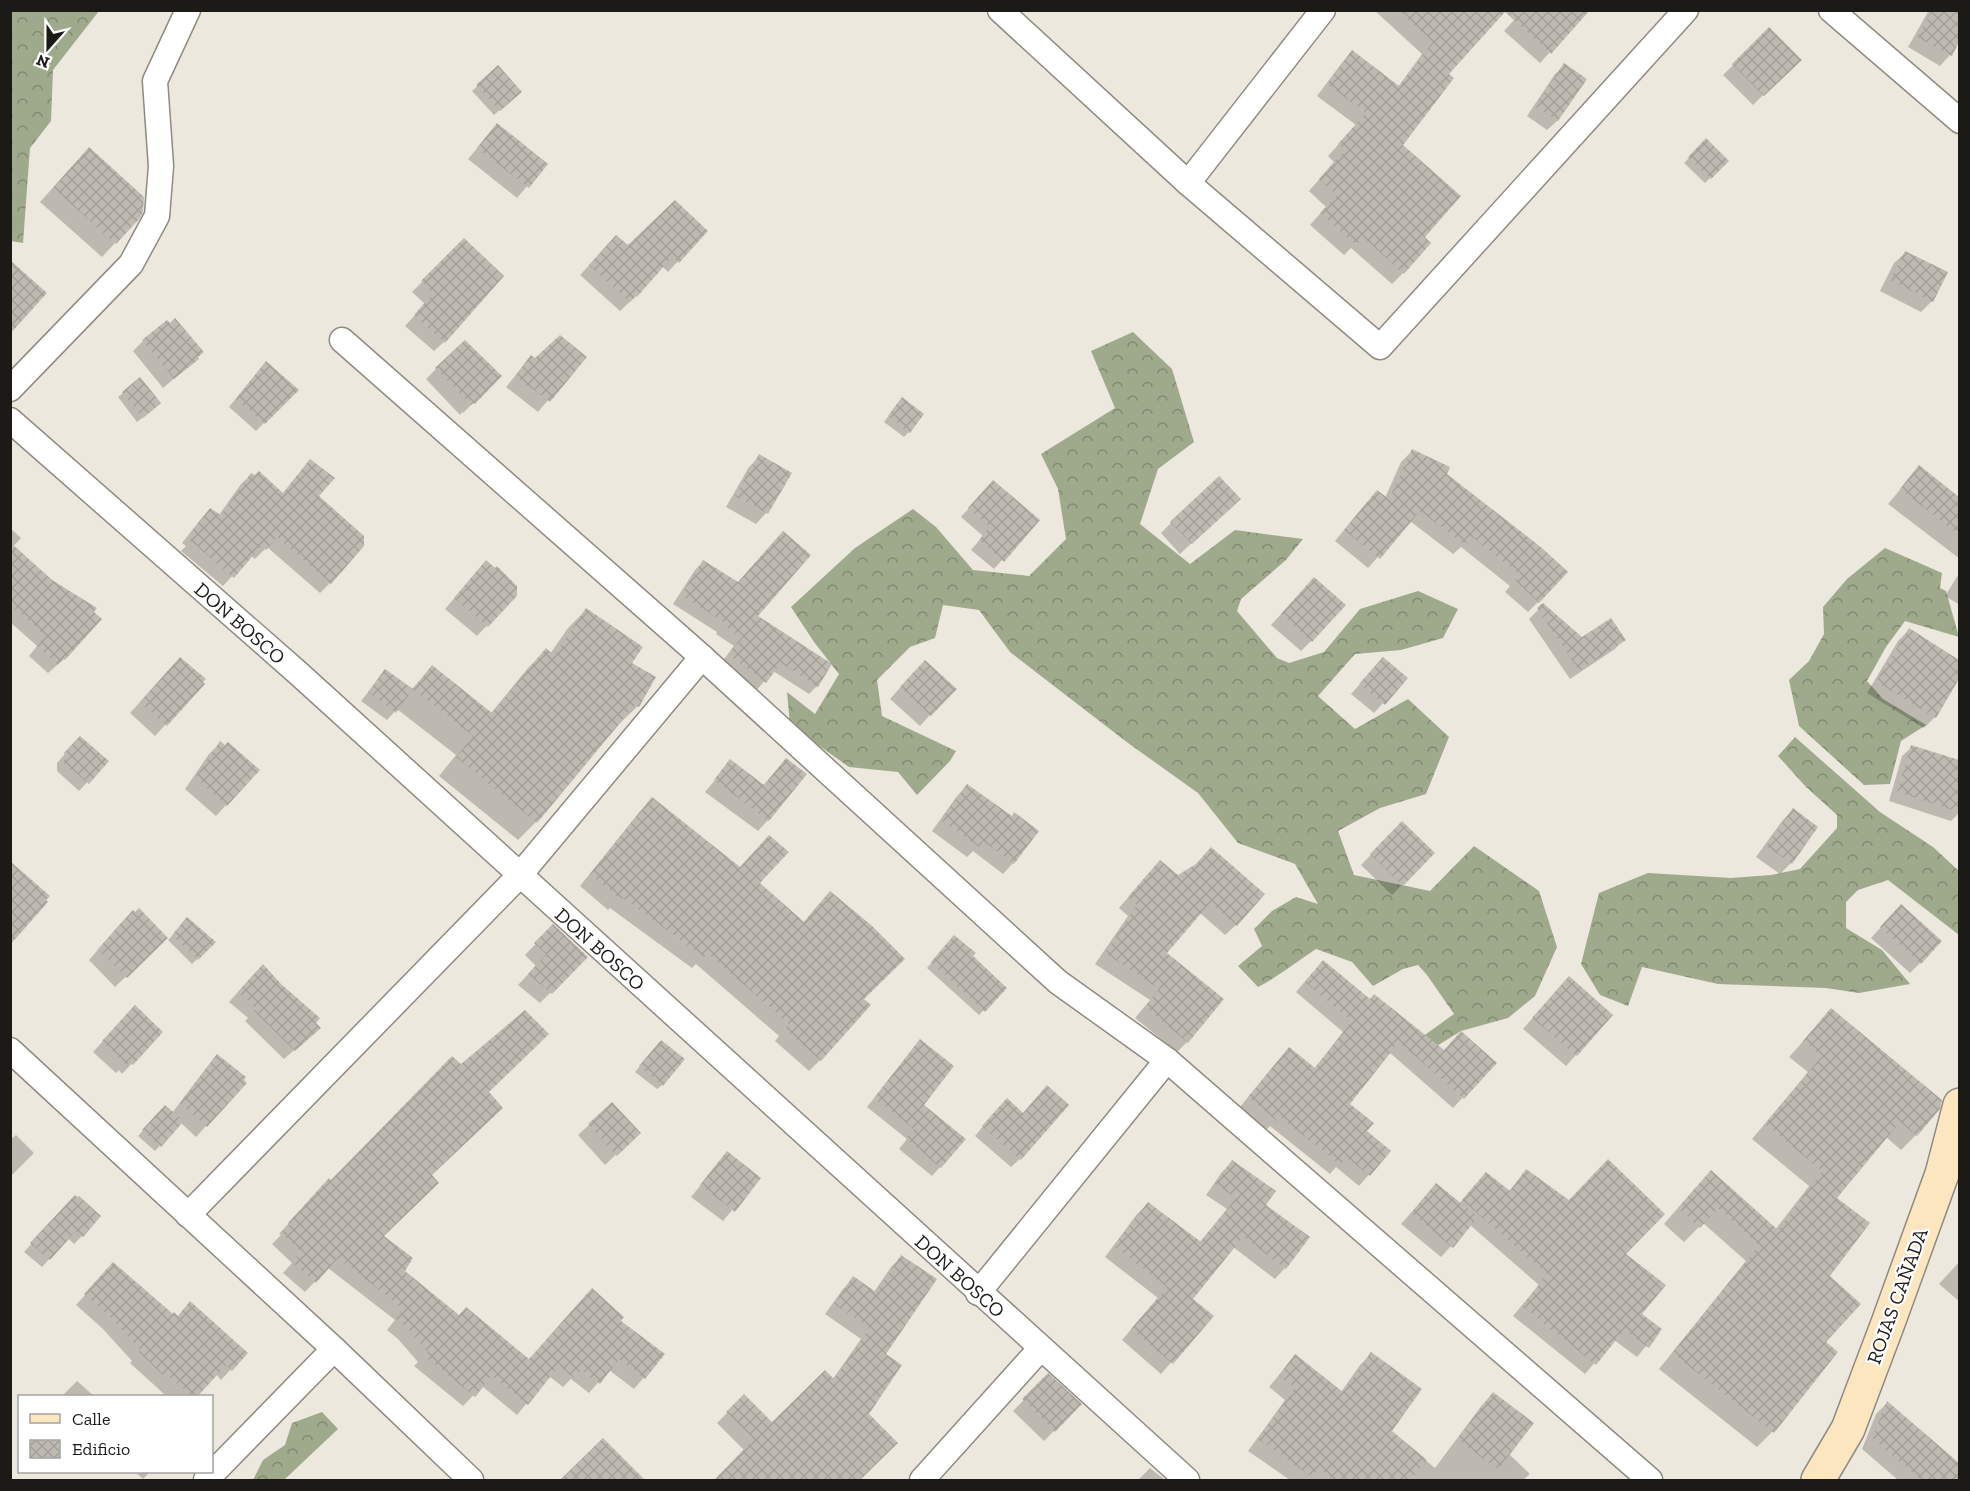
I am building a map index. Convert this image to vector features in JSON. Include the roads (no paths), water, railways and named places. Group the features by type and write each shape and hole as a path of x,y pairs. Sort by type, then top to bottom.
{"main road":[{"name":"ROJAS CAÑADA","path":"1818,1480 1848,1429 1888,1323 1942,1174 1959,1105"}],"street":[{"path":"10,389 131,264 157,216 161,166 155,81 188,10"},
{"path":"1000,10 1188,183 1380,347 1686,10"},
{"path":"1188,183 1323,10"},
{"path":"1831,10 1959,122"},
{"path":"342,340 702,657 1058,982 1167,1060 1650,1480"},
{"name":"DON BOSCO","path":"10,420 298,673 978,1293 1187,1480"},
{"path":"188,1215 519,876 702,657"},
{"path":"10,1050 334,1349 471,1480"},
{"path":"978,1293 1167,1060"},
{"path":"922,1480 1041,1348"},
{"path":"213,1473 334,1349"}]}
